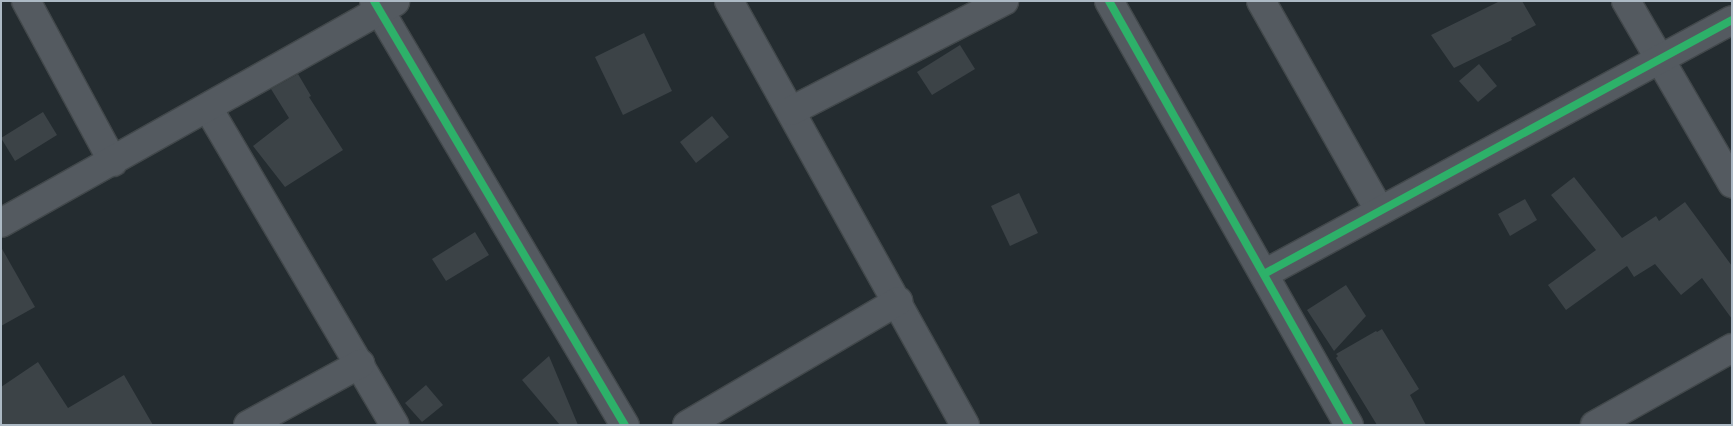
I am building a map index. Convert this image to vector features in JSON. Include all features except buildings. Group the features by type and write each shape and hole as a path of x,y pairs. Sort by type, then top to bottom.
{"street":[{"path":"26,1 114,162"},
{"path":"730,1 965,425"},
{"path":"791,112 1004,1"},
{"path":"1109,1 1349,425"},
{"path":"1261,1 1380,211"},
{"path":"1626,1 1732,183"},
{"path":"1,223 114,162 383,4 625,425"},
{"path":"1264,274 1732,20"},
{"path":"208,108 395,425"},
{"path":"687,425 898,302"},
{"path":"1595,425 1732,348"},
{"path":"252,424 360,364"}],"cycle path":[{"path":"374,1 625,425"},
{"path":"1109,1 1349,425"},
{"path":"1264,274 1732,20"}]}
